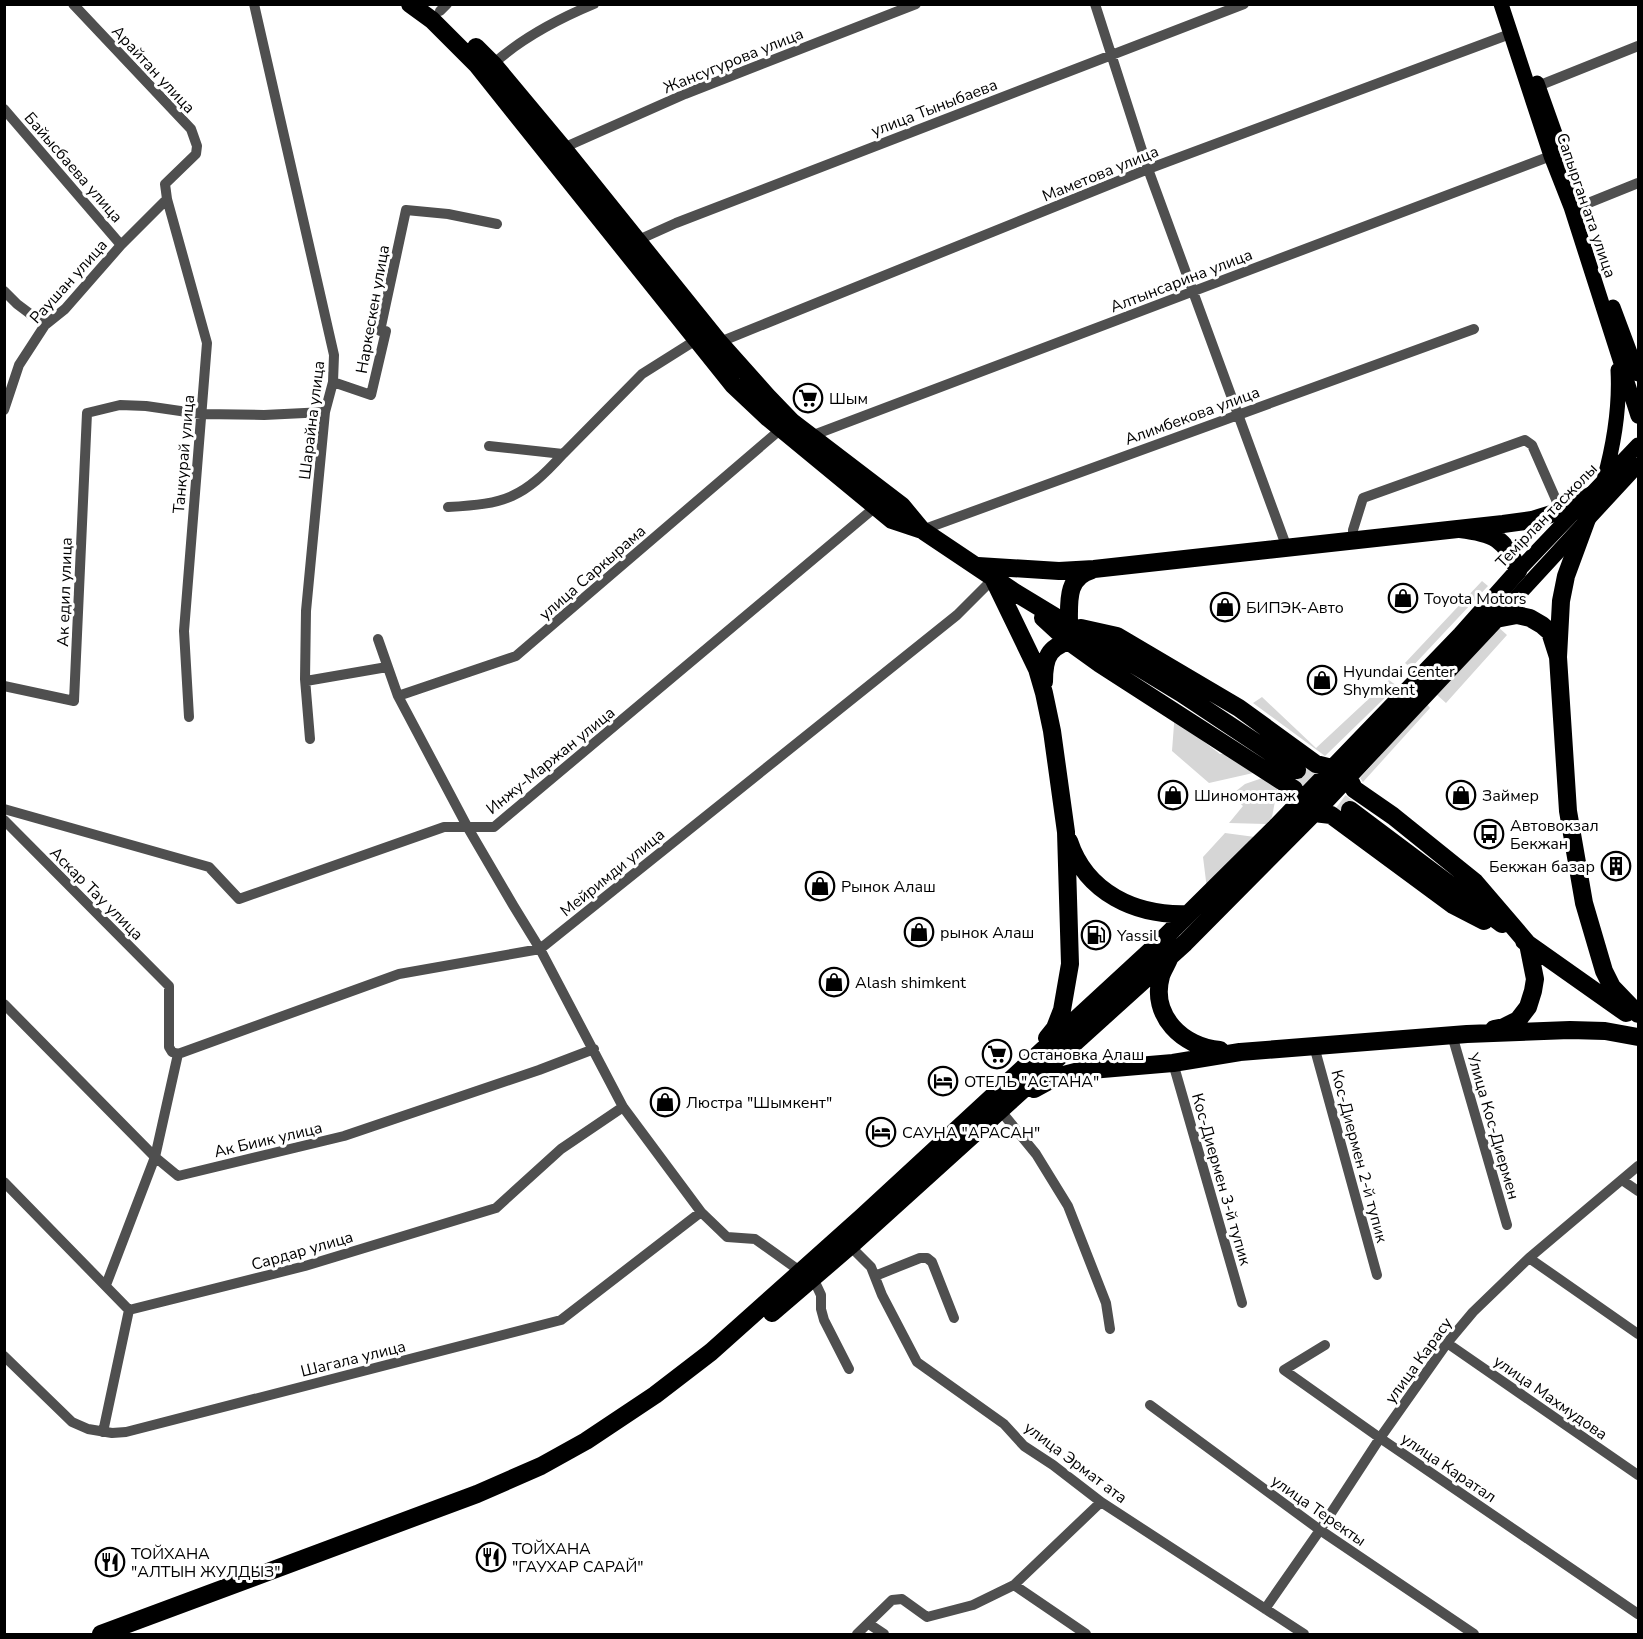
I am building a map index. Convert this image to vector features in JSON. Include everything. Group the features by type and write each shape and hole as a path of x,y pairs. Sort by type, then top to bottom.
{"highway":[{"path":"410,4 432,20 477,65 706,344 882,501"},
{"path":"439,7 493,64 563,148 636,242 733,386 781,429 882,501 902,506 922,530 978,566 1074,634 1181,693 1297,770"},
{"path":"978,566 1059,571 1094,569 1460,529 1532,520 1561,511 1598,489"},
{"path":"1587,519 1566,576 1561,601 1558,657 1569,820 1584,903 1604,971 1612,987 1638,1014"},
{"path":"1460,529 1496,537 1512,555 1518,571"},
{"path":"1094,569 1083,572 1071,587 1074,634 1100,664 1310,804 1453,905 1528,944"},
{"name":"Темірлан тасжолы","path":"1310,804 1324,766 1461,635 1518,571"},
{"path":"994,578 1037,669 1044,693 1052,731 1066,832 1070,964 1068,986 1062,1010 1054,1028 1011,1080"},
{"path":"1496,619 1517,615 1530,618 1542,625 1550,632 1558,657"},
{"name":"Темірлан тасжолы","path":"1310,804 1351,783 1496,619"},
{"path":"1044,693 1044,668 1052,650 1074,634 1117,636 1239,708 1324,766"},
{"path":"1351,783 1475,882 1528,944 1534,979 1528,1007 1518,1020 1504,1027 1460,1035"},
{"path":"130,1635 480,1504 545,1475 591,1450 661,1403 717,1360 1274,830 1310,804"},
{"path":"101,1635 477,1494 541,1466 586,1441 655,1395 807,1275 850,1246 1171,955 1310,804"},
{"path":"1350,810 1528,944 1638,1022"},
{"path":"1066,832 1083,870 1100,887 1120,900 1154,913 1188,914"},
{"path":"1561,967 1574,970 1588,965 1596,943"},
{"path":"1171,955 1161,976 1159,996 1172,1028 1185,1040 1206,1049 1240,1052"},
{"path":"1006,1105 1056,1077 1079,1071 1173,1063 1240,1052 1460,1035 1570,1030 1605,1031 1638,1037"}],"main road":[{"name":"Сапырган ата улица","path":"1501,4 1510,34 1556,154 1581,206 1617,321 1638,374"},
{"name":"Сапырган ата улица","path":"1511,4 1538,86 1571,207 1638,417"},
{"path":"1598,489 1617,418 1619,390 1616,349"},
{"name":"Темірлан тасжолы","path":"1518,571 1638,445"},
{"name":"Темірлан тасжолы","path":"1496,619 1638,465"}],"street":[{"name":"Арайтан улица","path":"73,4 191,129 197,146 196,154 165,184 167,199"},
{"name":"Шарайна улица","path":"254,4 334,355 333,382 325,412 306,611 306,681 310,738"},
{"path":"493,64 514,45 574,12 594,4"},
{"name":"Жансугурова улица","path":"563,148 685,94 916,4"},
{"path":"1095,4 1149,169 1287,548"},
{"name":"улица Тыныбаева","path":"636,242 676,223 1244,4"},
{"name":"Маметова улица","path":"448,507 492,503 514,497 537,481 642,374 706,344 1149,169 1510,34"},
{"path":"1538,86 1638,46"},
{"name":"Байысбаева улица","path":"4,109 121,245"},
{"name":"Алтынсарина улица","path":"811,436 1556,154"},
{"path":"1581,206 1638,183"},
{"name":"Раушан улица","path":"4,410 20,365 45,325 65,309 121,245 167,199"},
{"name":"Танкурай улица","path":"167,199 207,343 184,631 189,717"},
{"name":"Наркескен улица","path":"333,382 371,395 386,331 380,331 406,210 448,214 497,224"},
{"path":"4,291 45,325"},
{"name":"Алимбекова улица","path":"922,530 1474,329"},
{"name":"Ак едил улица","path":"4,686 75,701 87,412 120,405 146,406 201,414"},
{"path":"201,414 264,415 325,412"},
{"name":"улица Саркырама","path":"398,696 516,656 781,429"},
{"path":"1353,541 1353,530 1363,498 1525,440 1532,445 1561,511"},
{"path":"489,446 563,454"},
{"name":"Инжу-Маржан улица","path":"4,808 209,867 239,899 444,827 494,827 882,501"},
{"name":"Мейримди улица","path":"178,1054 399,974 540,949 957,615 994,578"},
{"path":"378,639 398,696 468,828 540,949 623,1107 701,1212 727,1237 755,1239 807,1275 821,1295 824,1320 849,1369"},
{"path":"306,681 387,667"},
{"name":"Аскар Тау улица","path":"4,820 169,986 169,1047 172,1052 178,1054"},
{"name":"Ак Биик улица","path":"4,1004 155,1157 178,1176 344,1136 540,1070 594,1049"},
{"name":"Улица Кос-Диермен","path":"1460,1035 1507,1225"},
{"name":"Кос-Диермен 2-й тупик","path":"1314,1046 1377,1275"},
{"path":"106,1285 155,1157 178,1054"},
{"name":"Кос-Диермен 3-й тупик","path":"1173,1063 1242,1304"},
{"path":"1006,1105 1068,1206 1106,1303 1110,1329"},
{"name":"Сардар улица","path":"129,1310 305,1266 496,1208 561,1149 623,1107"},
{"name":"улица Карасу","path":"1265,1609 1380,1438 1447,1343 1473,1312 1529,1258 1638,1166"},
{"path":"1622,1180 1638,1191"},
{"path":"4,1182 129,1310 103,1432"},
{"name":"Шагала улица","path":"4,1356 72,1422 103,1432 126,1432 561,1320 701,1212"},
{"name":"улица Эрмат ата","path":"850,1246 872,1267 882,1295 917,1362 1004,1424 1024,1446 1101,1502 1304,1635"},
{"path":"875,1276 920,1258 927,1258 932,1262 954,1318"},
{"path":"1529,1258 1638,1334"},
{"name":"улица Махмудова","path":"1447,1343 1638,1475"},
{"name":"улица Каратал","path":"1325,1346 1284,1370 1638,1614"},
{"name":"улица Теректы","path":"1149,1405 1320,1530 1474,1635"},
{"path":"857,1635 892,1600 902,1599 927,1617 973,1605 1014,1585 1101,1502"},
{"path":"1014,1585 1086,1635"},
{"path":"869,1624 884,1635"}],"shaded area":[{"path":"1482,581 1488,586 1411,668 1405,663"},
{"path":"1497,626 1507,635 1446,703 1436,694"},
{"path":"1389,680 1397,686 1325,756 1253,703 1262,697 1316,748"},
{"path":"1427,704 1430,708 1363,782 1360,778"},
{"path":"1175,711 1194,734 1220,754 1233,753 1262,771 1209,783 1172,751"},
{"path":"1271,775 1278,785 1272,817 1266,824 1229,823 1243,806 1231,795 1245,784"},
{"path":"1225,833 1255,837 1207,889 1203,857"}],"tunnel":[{"path":"1297,770 1350,810"}],"place":[{"name":"Шым","path":"808,398"},
{"name":"Toyota Motors","path":"1403,598"},
{"name":"БИПЭК-Авто","path":"1225,607"},
{"name":"Hyundai Center Shymkent","path":"1322,680"},
{"name":"Шиномонтаж","path":"1173,795"},
{"name":"Займер","path":"1461,795"},
{"name":"Автовокзал Бекжан","path":"1489,834"},
{"name":"Бекжан базар","path":"1616,866"},
{"name":"Рынок Алаш","path":"820,886"},
{"name":"рынок Алаш","path":"919,932"},
{"name":"Yassil","path":"1096,935"},
{"name":"Alash shimkent","path":"834,982"},
{"name":"Остановка Алаш","path":"997,1054"},
{"name":"ОТЕЛЬ \"АСТАНА\"","path":"943,1081"},
{"name":"Люстра \"Шымкент\"","path":"665,1102"},
{"name":"САУНА \"АРАСАН\"","path":"881,1132"},
{"name":"ТОЙХАНА \"ГАУХАР САРАЙ\"","path":"491,1557"},
{"name":"ТОЙХАНА \"АЛТЫН ЖУЛДЫЗ\"","path":"110,1562"}]}
